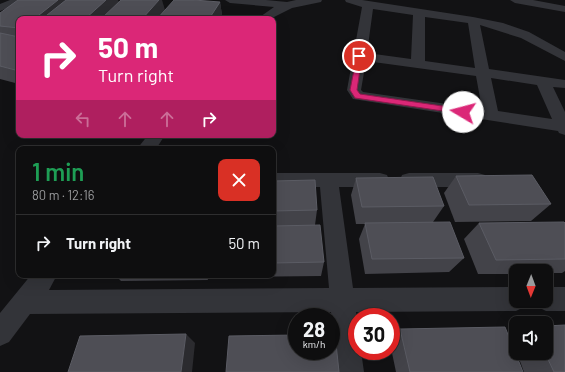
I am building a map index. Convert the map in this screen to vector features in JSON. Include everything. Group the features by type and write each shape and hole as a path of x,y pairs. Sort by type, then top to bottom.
{"street":[{"path":"0,8 20,0"},
{"path":"230,0 285,5 317,0"},
{"path":"350,0 474,20 499,26 525,35 565,57"},
{"path":"514,0 565,9"},
{"path":"368,4 354,90 358,96 564,127"},
{"path":"267,16 274,10 285,5"},
{"path":"418,64 419,12"},
{"path":"474,20 492,116"},
{"path":"359,56 565,84"},
{"path":"543,81 564,127"},
{"path":"148,146 155,138"},
{"path":"276,180 496,180"},
{"path":"329,180 350,372"},
{"path":"0,332 44,278"},
{"path":"24,302 509,299"},
{"path":"553,299 565,299"}],"building":[{"path":"18,0 58,0 38,16 16,16 16,28 0,26 0,13"},
{"path":"66,0 106,0 88,16 46,16"},
{"path":"121,0 159,0 145,16 104,16"},
{"path":"174,0 220,2 211,16 160,16"},
{"path":"0,33 16,36 16,70 0,66"},
{"path":"532,175 551,204 469,205 456,176"},
{"path":"433,177 444,206 362,207 356,178"},
{"path":"315,180 317,210 276,211 276,181"},
{"path":"450,222 464,258 372,259 365,223"},
{"path":"564,222 565,259 496,260 479,223"},
{"path":"320,225 324,262 276,263 276,226"},
{"path":"565,325 565,372 554,372 548,360 553,360 553,326"},
{"path":"505,327 509,337 509,360 518,360 523,372 410,372 400,329"},
{"path":"186,334 181,372 68,372 80,336"},
{"path":"288,335 288,360 338,360 339,372 226,372 229,336"}],"route":[{"path":"359,56 354,94 362,98 463,112"}]}
